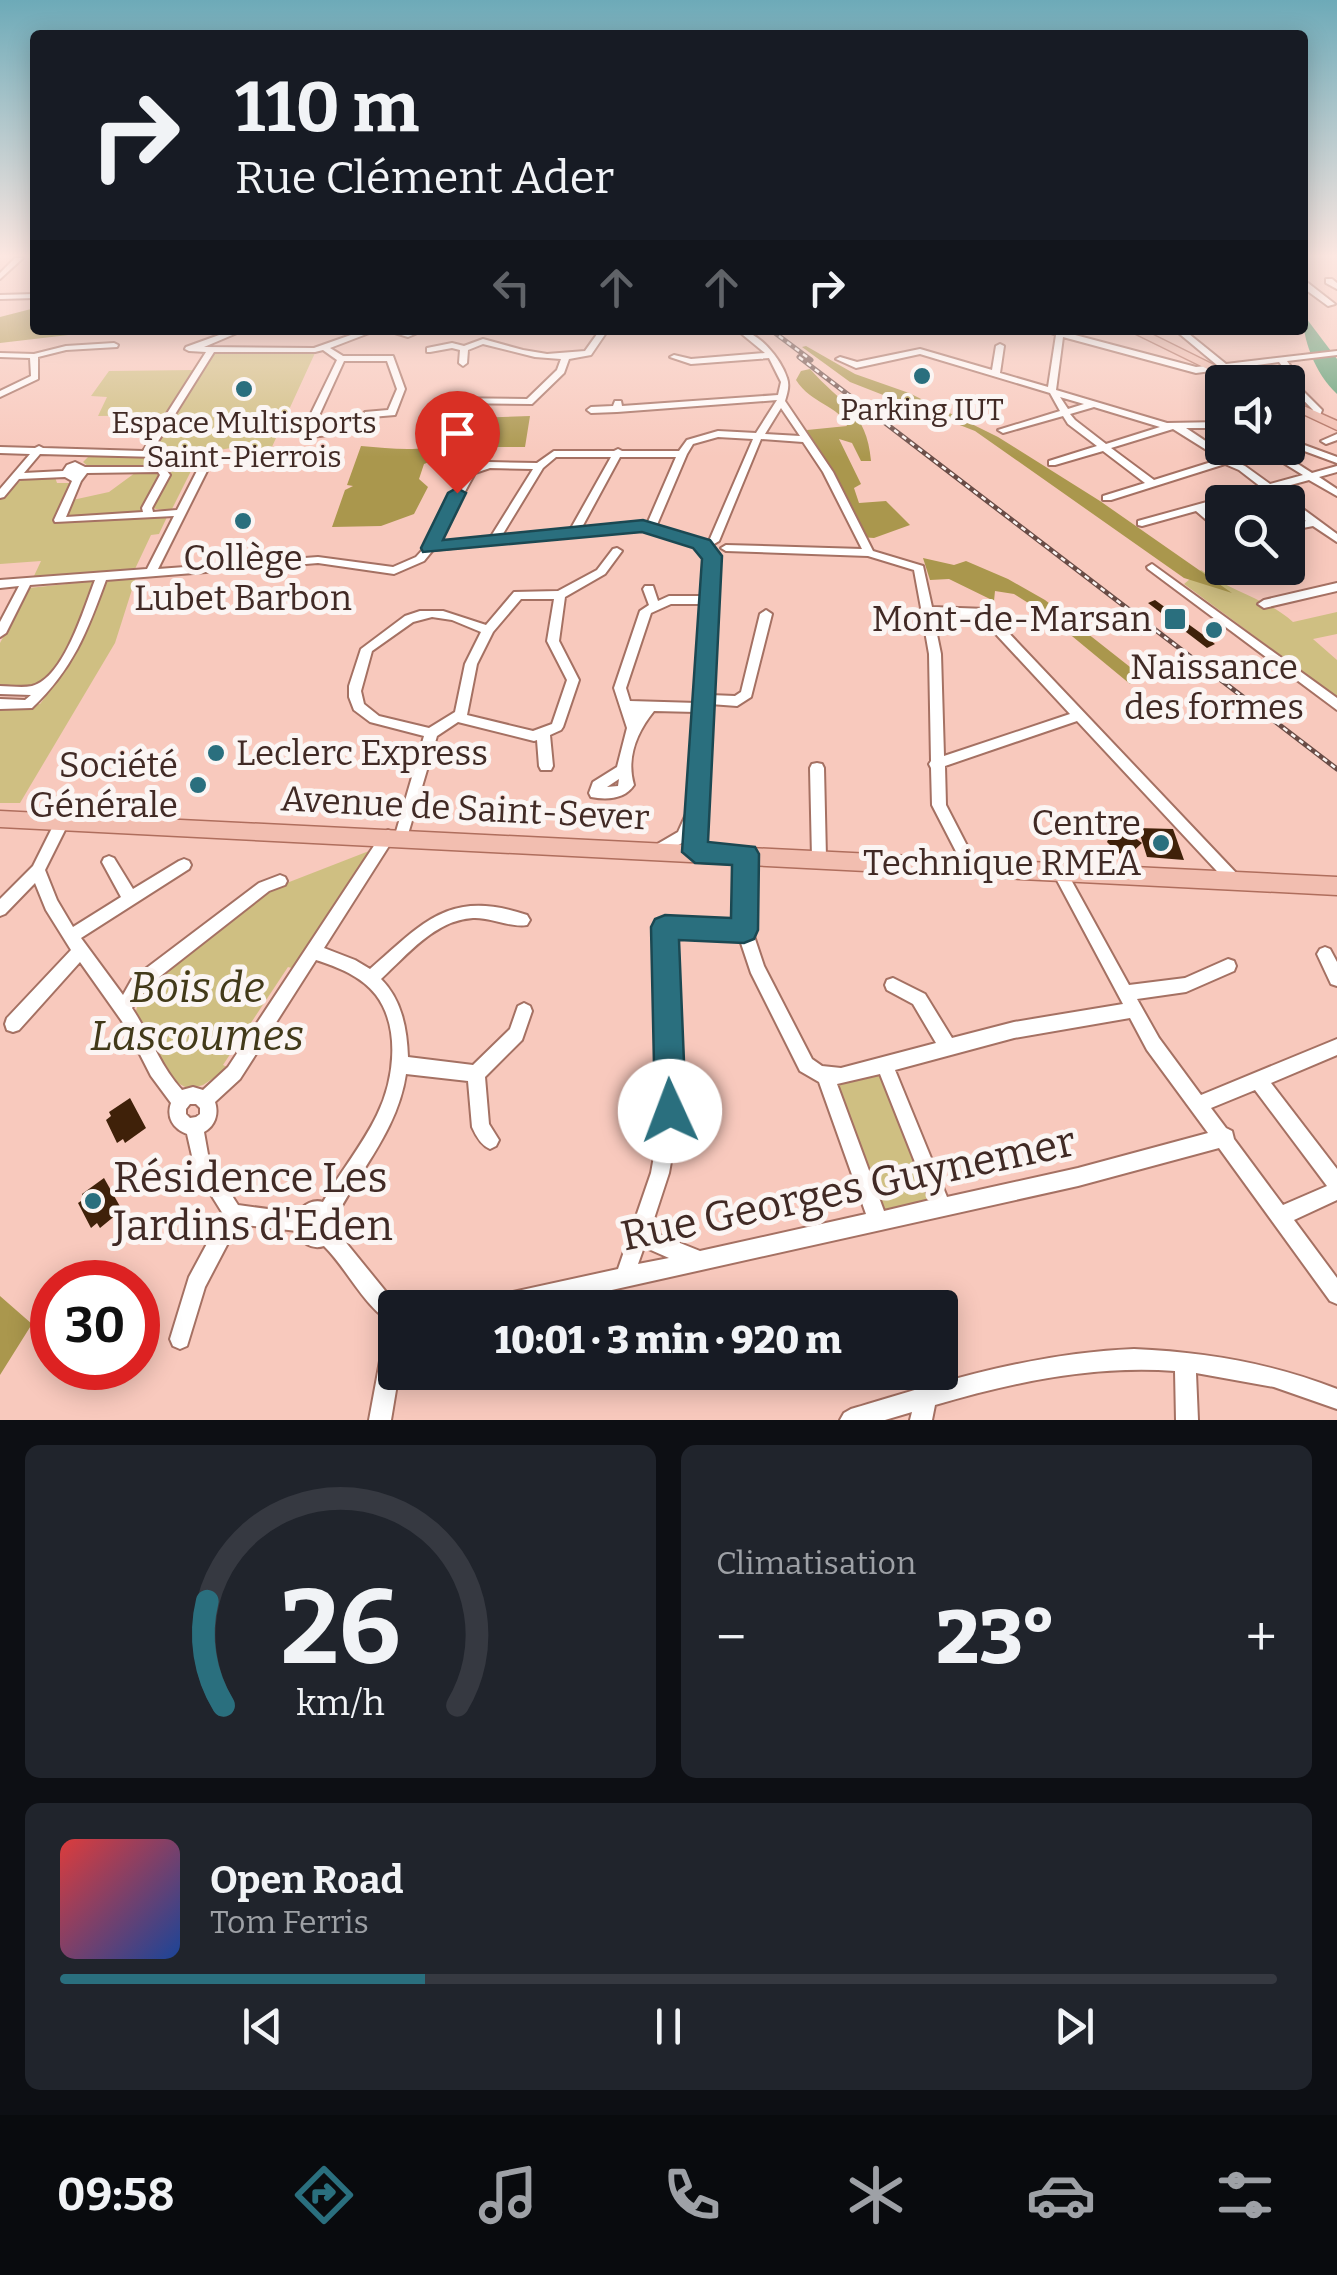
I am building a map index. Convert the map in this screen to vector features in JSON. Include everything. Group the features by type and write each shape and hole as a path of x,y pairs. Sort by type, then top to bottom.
{"main road":[{"path":"1145,335 1213,365"},
{"path":"1305,411 1337,426"},
{"name":"Avenue de Saint-Sever","path":"0,811 228,828 1337,886"},
{"name":"Avenue de Saint-Sever","path":"0,818 68,818"}],"street":[{"path":"227,335 189,349 325,348 359,335"},
{"path":"430,350 452,345 464,348 483,341 530,356 566,359 588,353 601,335"},
{"path":"695,852 710,547 757,439 782,399 783,374 772,356 746,335"},
{"path":"1060,335 1052,390 1064,412 1153,484"},
{"path":"1067,335 1196,370 1205,369"},
{"path":"1185,335 1215,365"},
{"path":"0,354 34,356 114,345"},
{"path":"996,374 1000,346"},
{"path":"325,348 341,359 390,358 400,389 392,413 368,414 360,429 311,434 307,432 341,359"},
{"path":"464,348 464,363"},
{"path":"147,452 212,350"},
{"path":"840,359 856,365 920,351 1178,428 1205,445"},
{"path":"1233,365 1337,353"},
{"path":"0,394 35,377 34,356"},
{"path":"674,357 691,362 772,356"},
{"path":"430,430 443,400 530,402 561,371 566,359"},
{"path":"1281,359 1290,371 1288,380 1318,410 1316,416"},
{"path":"591,410 782,399"},
{"path":"782,399 828,472 869,554"},
{"path":"1004,430 1096,404"},
{"path":"1052,462 1178,428 1205,426"},
{"path":"650,527 682,454 702,436 804,439"},
{"path":"1305,448 1337,460"},
{"path":"0,494 39,449"},
{"path":"88,449 75,472 77,482 60,520 180,514"},
{"path":"0,450 185,451 204,459 151,572"},
{"path":"494,540 539,466 559,452 682,454"},
{"path":"574,532 618,452"},
{"path":"0,584 332,559 386,572 420,559 430,548 471,471 489,465 539,466"},
{"path":"1107,498 1213,465"},
{"path":"1236,465 1264,485"},
{"path":"1293,465 1337,493"},
{"path":"1278,485 1337,469"},
{"path":"18,476 165,471 147,508 149,515"},
{"path":"1142,523 1205,505"},
{"path":"1197,507 1205,514"},
{"path":"1305,515 1337,539"},
{"path":"1305,524 1315,522"},
{"path":"430,548 650,527 710,547 869,554 919,568 936,668 940,805 971,867"},
{"path":"459,718 471,664 488,630 518,595 560,595 602,572 617,551"},
{"path":"1152,567 1337,706"},
{"path":"0,704 28,705 49,684 64,665 102,576"},
{"path":"0,633 27,581"},
{"path":"1264,604 1337,587"},
{"path":"649,589 654,604"},
{"path":"488,630 432,613 401,623 382,642 367,649 354,696 360,709 368,717 431,732 459,718 534,736 556,726 573,680 553,641 560,595"},
{"path":"634,728 621,694 622,680 646,612 654,604 709,600"},
{"path":"925,611 982,612 1234,880"},
{"path":"627,705 649,708 737,701 746,694 766,614"},
{"path":"0,690 37,690 49,684"},
{"path":"623,770 634,728 649,708"},
{"path":"936,764 1081,715"},
{"path":"208,1098 199,1094 182,1102 177,1119 183,1126 194,1126 208,1113 208,1098 234,1073 394,837 431,732"},
{"path":"544,732 546,766"},
{"path":"817,768 819,858"},
{"path":"657,850 683,836 698,795"},
{"path":"0,909 38,870 68,818"},
{"path":"746,854 744,930 802,1059 812,1070 826,1076 885,1065 1014,1030 1135,1010"},
{"path":"110,862 132,900"},
{"path":"13,1024 77,943 184,865"},
{"path":"38,870 102,984 123,1009 159,1080 182,1102"},
{"path":"1059,871 1154,1044 1226,1137 1337,1294"},
{"path":"123,1009 138,984 264,888 280,881"},
{"path":"371,978 440,919 455,912 490,909 522,920"},
{"path":"625,1276 660,1172 670,1111 665,927 744,930"},
{"path":"313,952 371,978 389,1004 397,1026 401,1064 388,1112 328,1212"},
{"path":"1325,954 1337,980"},
{"path":"1126,993 1186,985 1228,966"},
{"path":"102,984 138,984"},
{"path":"893,986 920,999 948,1048"},
{"path":"476,1074 516,1034 524,1012"},
{"path":"1200,1104 1337,1047"},
{"path":"401,1064 476,1074"},
{"path":"885,1065 941,1204"},
{"path":"476,1074 481,1127 490,1140"},
{"path":"826,1076 877,1218"},
{"path":"1258,1078 1337,1187 1283,1215"},
{"path":"194,1126 200,1163 233,1214 305,1224"},
{"name":"Rue Georges Guynemer","path":"564,1290 877,1218 1078,1177 1226,1137"},
{"path":"305,1224 315,1211 328,1212"},
{"path":"325,1234 332,1220 328,1212"},
{"path":"180,1338 196,1284 233,1214"},
{"path":"305,1224 308,1237 325,1234"},
{"path":"325,1234 366,1277 378,1296"},
{"path":"638,1236 696,1260"},
{"path":"851,1420 1067,1364 1185,1364 1300,1382 1337,1399"},
{"path":"1185,1364 1187,1420"},
{"path":"380,1420 385,1390"},
{"path":"921,1420 926,1398"}],"green space":[{"name":"Espace Multisports Saint-Pierrois","path":"212,353 315,353 271,449 236,447 214,451 155,445"},
{"path":"196,370 167,415 98,416 107,397 91,396 109,371"},
{"path":"89,456 186,457 193,467 171,511 150,508 172,470 168,465 89,467 83,462"},
{"path":"139,470 161,475 142,511 62,519 68,501 109,492"},
{"path":"25,477 55,477 57,483 73,483 55,515 57,523 167,517 159,534 151,535 135,569 34,576 41,561 0,564 0,499"},
{"path":"1201,570 1205,572 1205,585 1226,585 1293,622 1337,612 1337,634 1313,639 1337,660 1337,697 1184,584"},
{"path":"136,577 115,643 20,803 0,803 0,708 40,704 69,665 105,582"},
{"path":"95,581 76,634 54,673 37,685 0,685 0,643 29,588"},
{"name":"Bois de Lascoumes","path":"369,851 295,969 288,967 223,1065 229,1068 189,1089 170,1079 136,1011 141,990 261,893"},
{"path":"881,1071 931,1199 882,1212 834,1082"}],"shaded area":[{"path":"0,324 30,324 30,335 68,335 0,343"},
{"path":"1308,324 1337,359 1337,394 1322,376 1305,335"},
{"path":"802,347 998,437 1205,574 1205,585 1184,578 975,431 850,382"},
{"path":"810,369 850,409 864,430 871,461 861,461 852,443 839,439 861,484 854,488 859,503 886,501 910,525 874,538 859,537 833,470 808,434 807,430 847,426 796,380 801,371"},
{"path":"530,416 525,447 469,447 424,464 419,479 428,487 414,514 381,526 332,527 345,490 353,486 347,485 361,446 423,448 450,440 473,418"},
{"path":"923,558 954,565 966,561 1008,579 1045,600 1144,678 1130,684 1061,627 1045,625 1041,611 1014,594 995,591 994,601 949,579 930,580"},
{"path":"0,1296 30,1322 30,1327 0,1375"}],"building":[{"name":"Mont-de-Marsan","path":"1155,600 1215,644 1207,648 1148,603"},
{"name":"Centre Technique RMEA","path":"1138,828 1173,829 1184,860 1147,857"},
{"path":"1112,831 1127,832 1142,843 1130,854 1118,853 1107,842"},
{"path":"130,1098 146,1128 125,1143 123,1139 117,1143 106,1120 111,1116 109,1112"},
{"name":"Résidence Les Jardins d'Eden","path":"104,1178 122,1210 100,1228 97,1223 91,1228 78,1203 84,1199 82,1194"}],"railway":[{"path":"778,335 811,360"},
{"path":"799,357 1337,769"}],"place":[{"name":"Parking IUT","path":"922,376"},
{"name":"Espace Multisports Saint-Pierrois","path":"244,389"},
{"name":"Collège Lubet Barbon","path":"243,521"},
{"name":"Mont-de-Marsan","path":"1175,619"},
{"name":"Naissance des formes","path":"1214,630"},
{"name":"Leclerc Express","path":"216,753"},
{"name":"Société Générale","path":"198,785"},
{"name":"Centre Technique RMEA","path":"1161,843"},
{"name":"Résidence Les Jardins d'Eden","path":"93,1201"}],"route":[{"path":"457,493 430,548 643,526 703,544 702,552 712,556 695,852 746,854 744,930 665,927 670,1111"}]}
